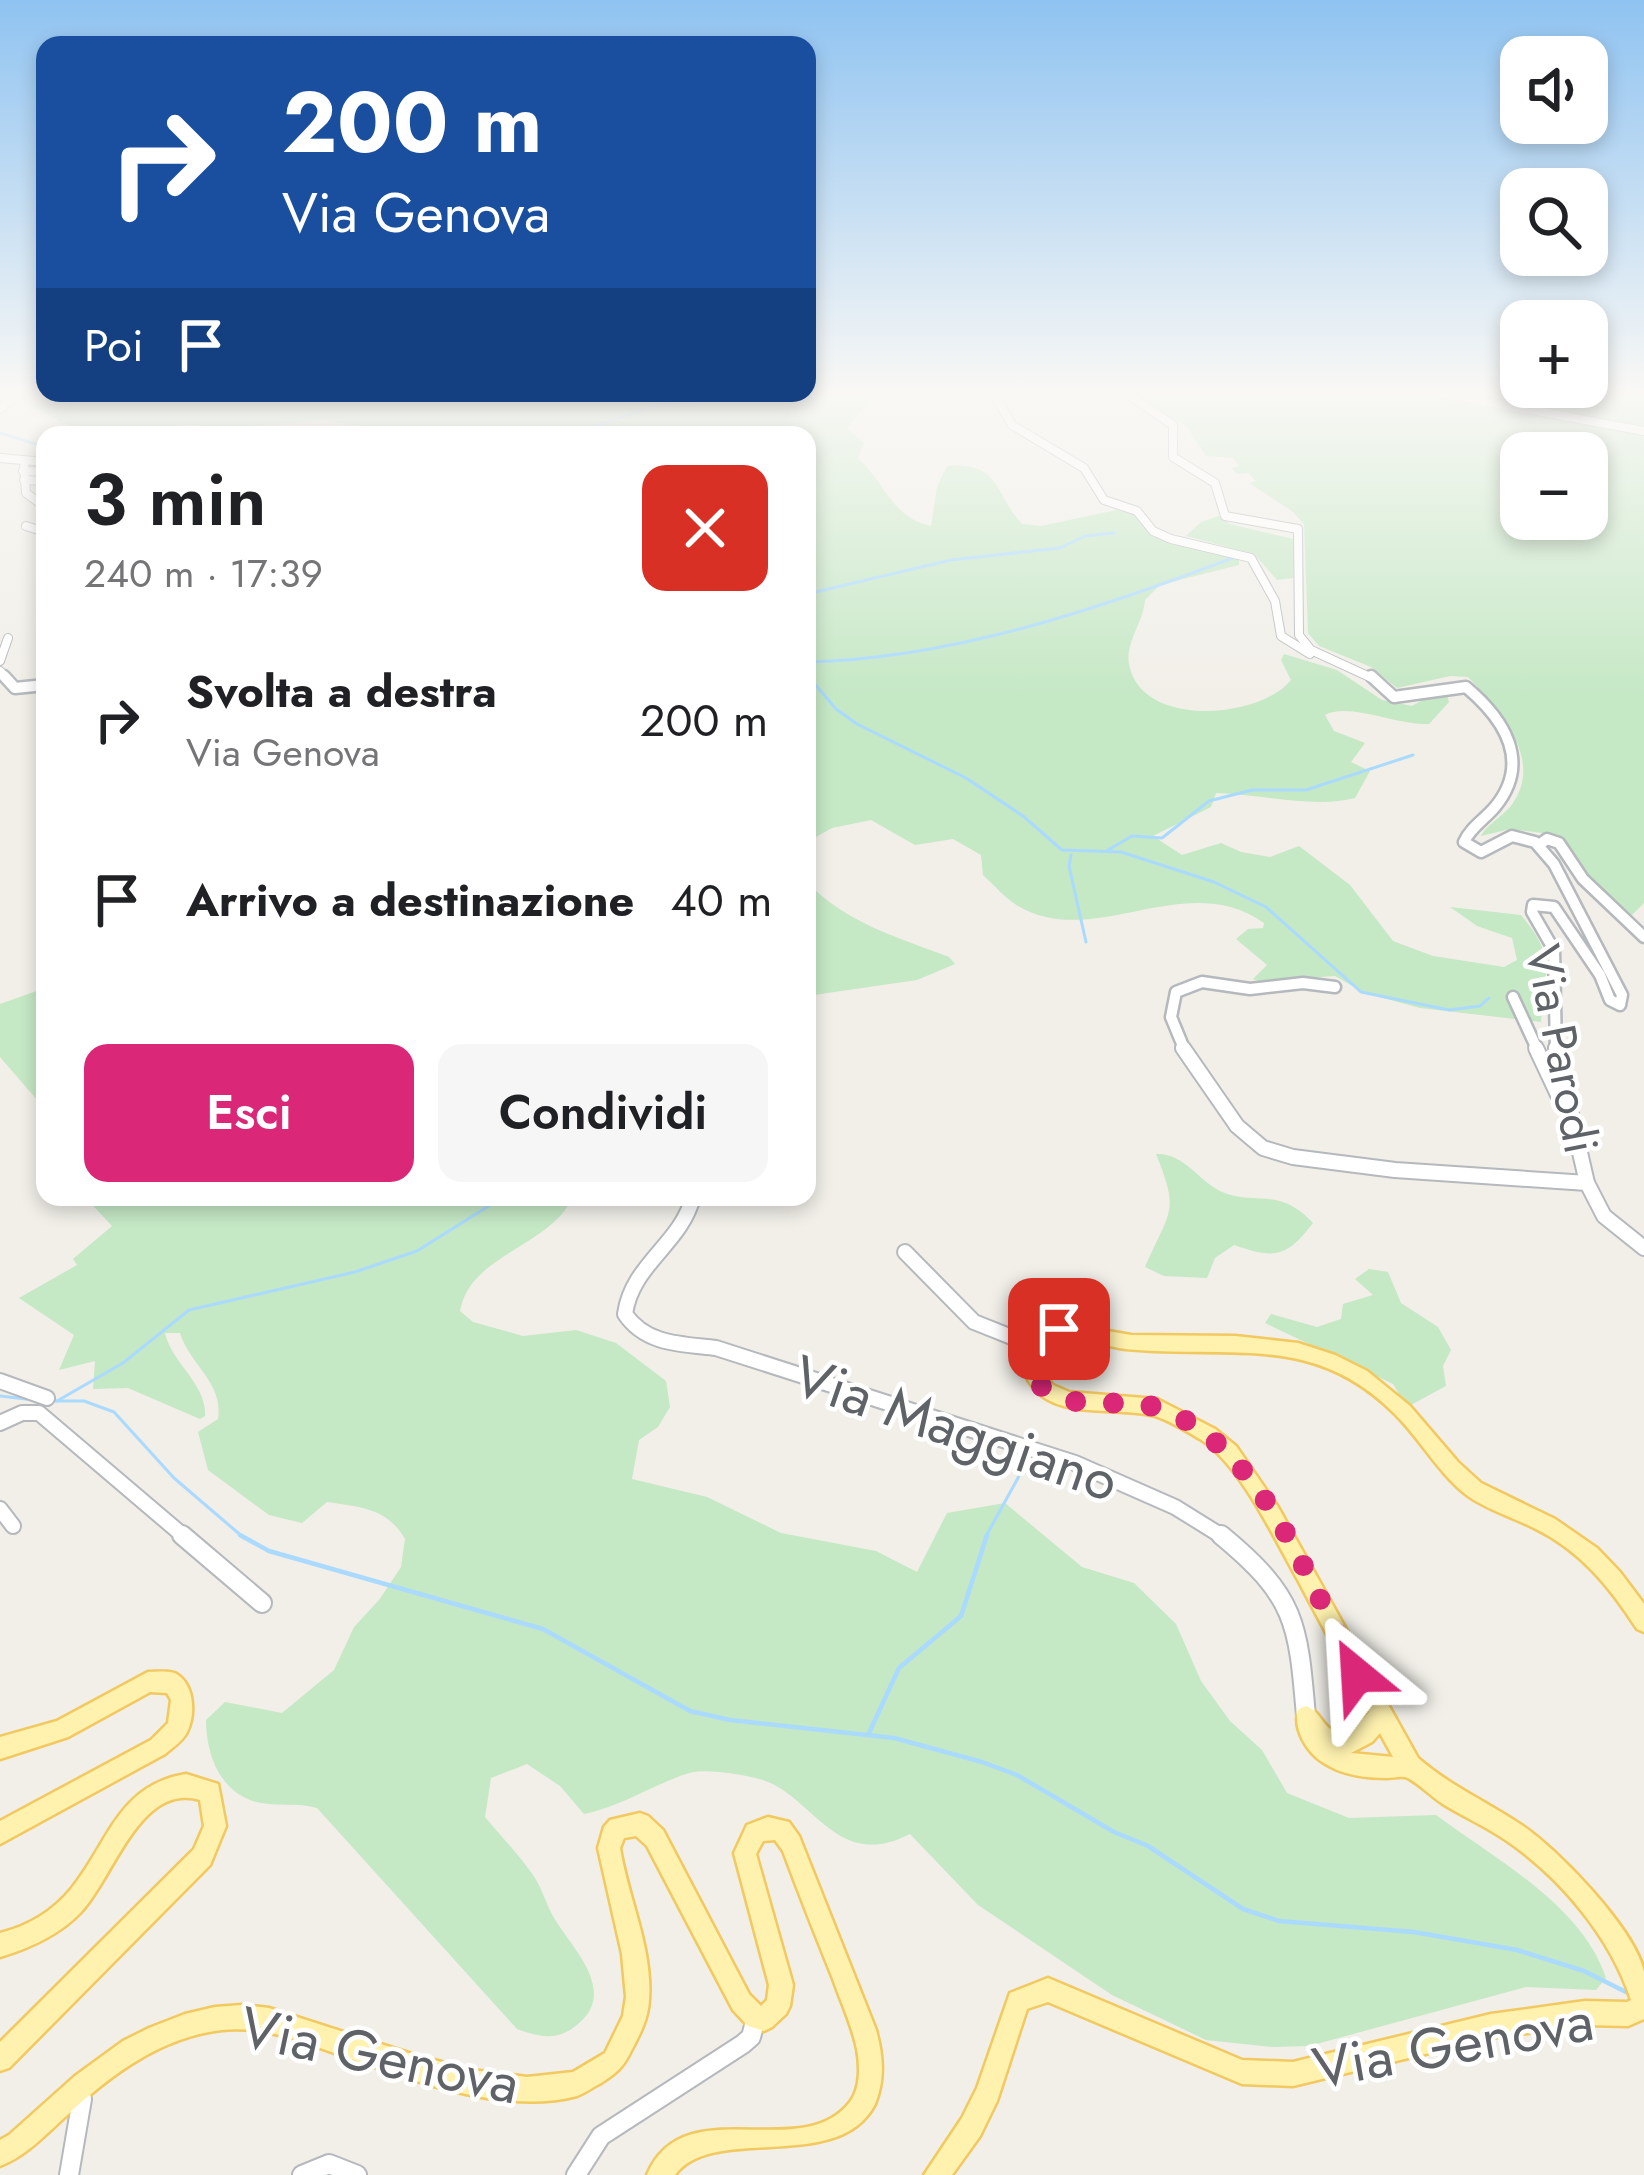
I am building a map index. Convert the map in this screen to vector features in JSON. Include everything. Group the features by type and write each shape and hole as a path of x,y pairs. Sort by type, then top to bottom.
{"main road":[{"path":"1032,1345 1041,1335 1059,1329 1148,1343 1259,1341 1314,1355 1390,1398 1453,1472 1478,1492 1544,1522 1586,1549 1644,1622"},
{"name":"Via Genova","path":"937,2175 988,2092 1018,2001 1035,1991 1060,1994 1162,2042 1242,2072 1293,2074 1491,2026 1585,2013 1628,2014 1640,2008 1642,1994 1625,1958 1545,1855 1430,1784 1410,1766 1271,1513 1229,1452 1209,1435 1156,1407 1068,1400 1047,1391 1032,1372 1032,1345"},
{"path":"0,1748 61,1730 148,1682 172,1683 182,1698 178,1728 158,1747 0,1833"},
{"path":"1306,1716 1329,1742 1344,1746 1368,1736 1379,1716"},
{"path":"1306,1716 1308,1736 1319,1749 1344,1762 1377,1770 1410,1766"},
{"path":"0,1945 40,1931 69,1908 153,1793 182,1783 210,1792 216,1807 215,1826 202,1857 0,2060"},
{"name":"Via Genova","path":"0,2154 18,2144 79,2086 133,2049 213,2020 250,2017 490,2088 540,2091 584,2080 623,2047 635,2016 637,1977 609,1848 612,1835 627,1825 640,1824 655,1838 741,2002 756,2018"},
{"path":"660,2175 666,2160 686,2149 780,2156 824,2148 845,2133 869,2092 872,2075 864,2030 791,1844 773,1828 755,1833 746,1853 782,1985 776,2010 764,2019 756,2018"}],"street":[{"path":"1101,496 1137,511 1153,531 1251,558 1275,601 1281,636 1298,650 1363,670 1394,697 1411,698 1449,684 1473,692 1505,733 1516,770 1504,798 1464,842 1481,852 1512,836 1539,845 1547,839 1559,843 1583,879 1644,937"},
{"path":"1219,496 1225,516 1245,525 1282,523 1298,529 1299,635 1304,645 1323,656"},
{"path":"26,526 36,529"},
{"path":"0,661 8,638"},
{"path":"0,671 15,688 36,686"},
{"name":"Via Parodi","path":"1539,845 1554,864 1623,998 1618,1006 1610,1000 1600,975 1554,907 1533,904 1532,912 1554,950 1556,1059 1584,1155 1587,1183 1604,1216 1644,1248"},
{"path":"1632,925 1644,914"},
{"path":"1335,986 1300,980 1250,989 1202,981 1176,992 1171,1017 1179,1043 1250,1139 1293,1157 1455,1176 1587,1183"},
{"path":"1514,997 1570,1119"},
{"name":"Via Maggiano","path":"690,1206 683,1227 632,1281 625,1314 636,1331 656,1340 716,1348 1090,1466 1190,1516 1257,1565 1288,1606 1302,1655 1306,1716"},
{"path":"905,1252 974,1322 1032,1345"},
{"path":"0,1381 39,1405 262,1604"},
{"path":"0,1423 39,1405"},
{"path":"0,1509 13,1526"},
{"path":"576,2175 601,2136 743,2044 756,2018"},
{"path":"69,2175 82,2099 79,2086"},
{"path":"302,2175 323,2164 347,2166 357,2175"}],"green space":[{"path":"816,496 889,496 907,516 931,526 936,496 1003,496 1022,524 1041,526 1121,509 1131,512 1151,533 1239,559 1239,565 1160,585 1145,600 1129,664 1138,685 1154,699 1202,711 1254,703 1291,680 1281,660 1284,654 1337,670 1382,700 1412,706 1433,694 1447,695 1449,702 1429,724 1347,711 1325,715 1334,731 1365,743 1351,762 1370,771 1355,798 1305,802 1216,793 1211,807 1153,836 1182,855 1221,843 1270,857 1299,846 1350,885 1393,941 1433,956 1504,967 1517,960 1512,938 1477,926 1450,907 1521,915 1544,954 1541,1022 1420,1008 1365,993 1335,976 1258,981 1253,979 1267,965 1236,939 1248,929 1263,928 1264,923 1234,908 1203,903 1078,920 1047,917 1009,900 983,875 981,855 953,839 915,845 871,820 832,828 816,837"},
{"path":"1268,496 1500,496 1500,540 1608,540 1608,496 1644,496 1644,903 1631,916 1582,870 1559,835 1510,829 1481,836 1513,803 1523,769 1504,719 1468,677 1450,676 1397,688 1371,667 1319,646 1308,633 1304,524"},
{"path":"1219,516 1230,524 1293,539 1293,578 1277,580 1254,554 1186,536 1201,522"},
{"path":"816,890 855,918 949,957 955,964 917,980 816,995"},
{"path":"36,991 36,1099 0,1057 0,1004"},
{"path":"1156,1154 1175,1158 1222,1192 1278,1201 1313,1223 1279,1252 1234,1245 1215,1258 1207,1278 1164,1276 1145,1267 1166,1222 1170,1201"},
{"path":"93,1206 567,1206 547,1228 479,1276 460,1311 473,1322 523,1336 576,1330 616,1343 666,1381 670,1407 658,1427 639,1440 632,1479 707,1497 781,1533 876,1551 917,1572 947,1513 1005,1503 1082,1567 1134,1583 1176,1624 1201,1681 1230,1721 1262,1750 1287,1793 1349,1818 1436,1815 1557,1906 1578,1928 1606,1978 1596,1990 1526,1987 1309,2046 1206,2040 1112,1995 978,1905 910,1834 885,1843 863,1844 828,1828 763,1780 715,1772 689,1773 584,1814 560,1786 527,1764 491,1778 485,1817 536,1880 588,1970 594,1998 578,2024 563,2034 541,2036 517,2029 317,1808 253,1801 229,1786 214,1763 206,1720 225,1702 282,1713 334,1670 354,1627 401,1567 405,1539 381,1515 351,1506 327,1502 302,1523 269,1515 208,1470 198,1432 218,1419 219,1406 180,1333 165,1333 201,1394 205,1416 200,1419 128,1388 93,1389 95,1361 59,1370 74,1335 19,1298 77,1265 73,1259 112,1226"},
{"path":"1369,1269 1388,1272 1401,1303 1438,1327 1451,1350 1443,1366 1446,1386 1407,1407 1393,1384 1265,1323 1271,1314 1317,1327 1341,1319 1343,1304 1373,1295 1355,1279"}],"waterway":[{"path":"816,592 951,560 1060,548 1085,536 1114,533"},
{"path":"816,662 916,652 1025,628 1235,557"},
{"path":"816,686 857,724 966,778 1023,816 1062,850 1121,852 1214,882 1266,907 1361,992 1449,1010 1480,1006 1489,998"},
{"path":"1108,850 1132,836 1162,838 1209,801 1252,790 1306,790 1413,755"},
{"path":"1071,855 1069,866 1086,942"},
{"path":"57,1401 123,1363 189,1310 355,1272 417,1251 489,1206"},
{"path":"0,1396 34,1400"},
{"path":"49,1401 57,1401"},
{"path":"57,1401 84,1401 114,1412 174,1478 241,1536"},
{"path":"985,1538 1024,1467 1040,1461"},
{"path":"869,1733 899,1668 961,1616 987,1535"},
{"path":"241,1536 269,1551 543,1629 690,1711 730,1720 894,1738 982,1762 1017,1775 1114,1832 1148,1846 1243,1909 1279,1921 1414,1932 1517,1950 1584,1971 1626,1992"}],"route":[{"path":"1059,1329 1041,1335 1032,1345 1030,1364 1039,1384 1068,1400 1156,1407 1179,1416 1229,1452 1271,1513 1357,1675"}]}
